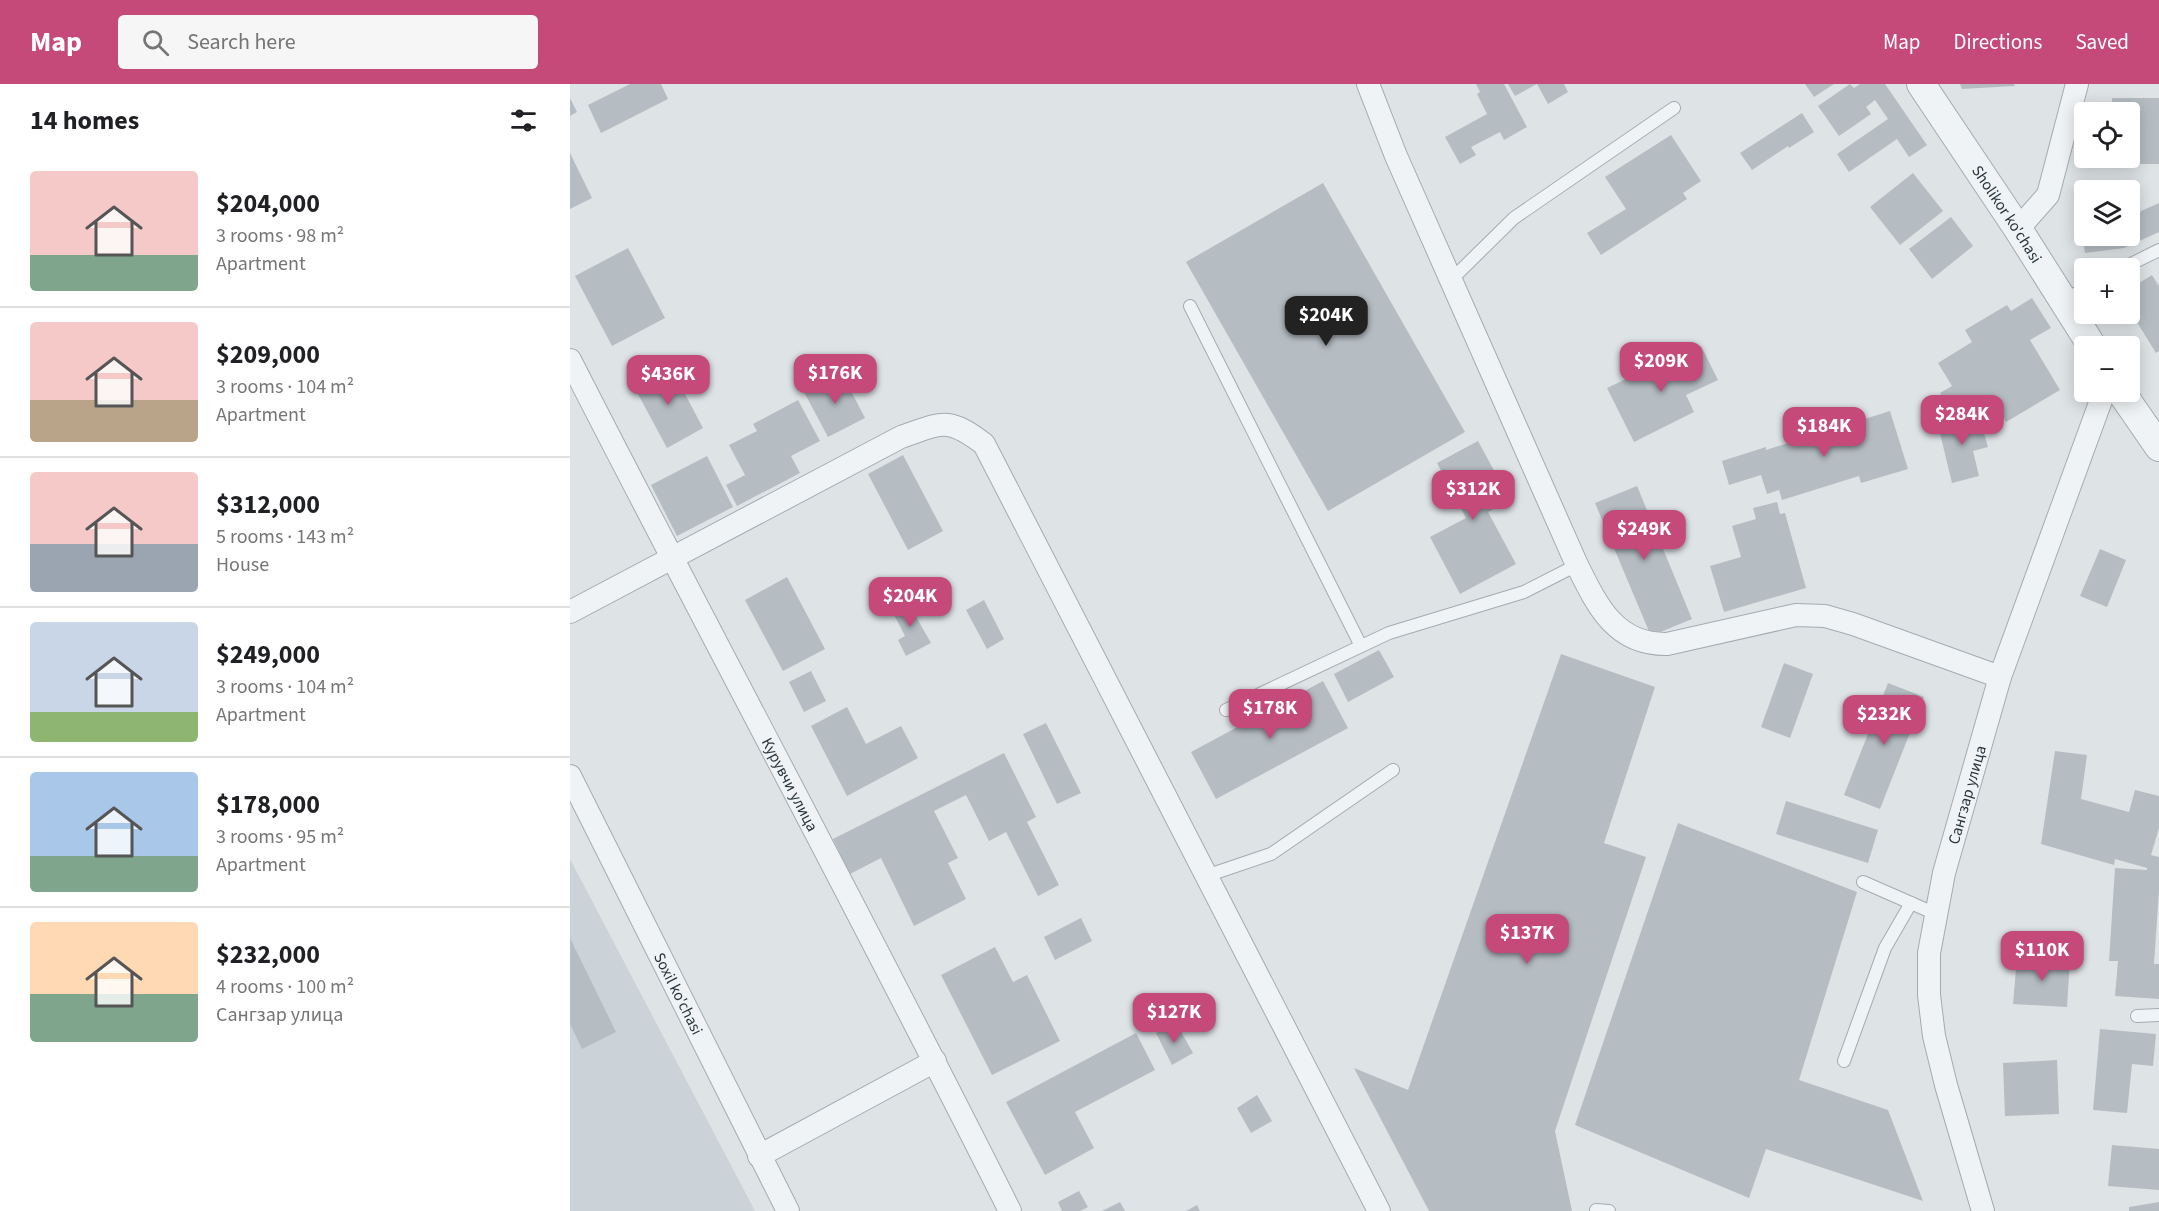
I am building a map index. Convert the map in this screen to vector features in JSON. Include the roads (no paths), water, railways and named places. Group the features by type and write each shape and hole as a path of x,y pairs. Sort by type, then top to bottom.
{"street":[{"path":"1368,84 1396,156 1577,565 1596,603 1608,620 1623,632 1652,645 1683,642 1796,615 1825,616 2000,677"},
{"name":"Sholikor ko'chasi","path":"1921,84 2018,229 2074,295"},
{"path":"2018,229 2048,195 2077,84"},
{"name":"Курувчи улица","path":"570,360 935,1062 1010,1211"},
{"name":"Сангзар улица","path":"1983,1211 1934,1036 1929,995 1929,953 1944,873 2000,677 2100,402"},
{"path":"2128,402 2159,447"},
{"path":"570,612 902,437 941,423 965,429 984,444 1379,1211"},
{"name":"Soxil ko'chasi","path":"570,776 788,1211"},
{"path":"759,1156 935,1062"}],"lane":[{"path":"1451,280 1514,218 1674,108"},
{"path":"2140,259 2159,249"},
{"path":"1190,306 1361,646"},
{"path":"1226,710 1389,633 1524,592 1577,565"},
{"path":"1206,876 1271,854 1393,770"},
{"path":"1863,882 1936,914"},
{"path":"1844,1061 1885,948 1911,903"},
{"path":"2137,1016 2159,1014"}]}
